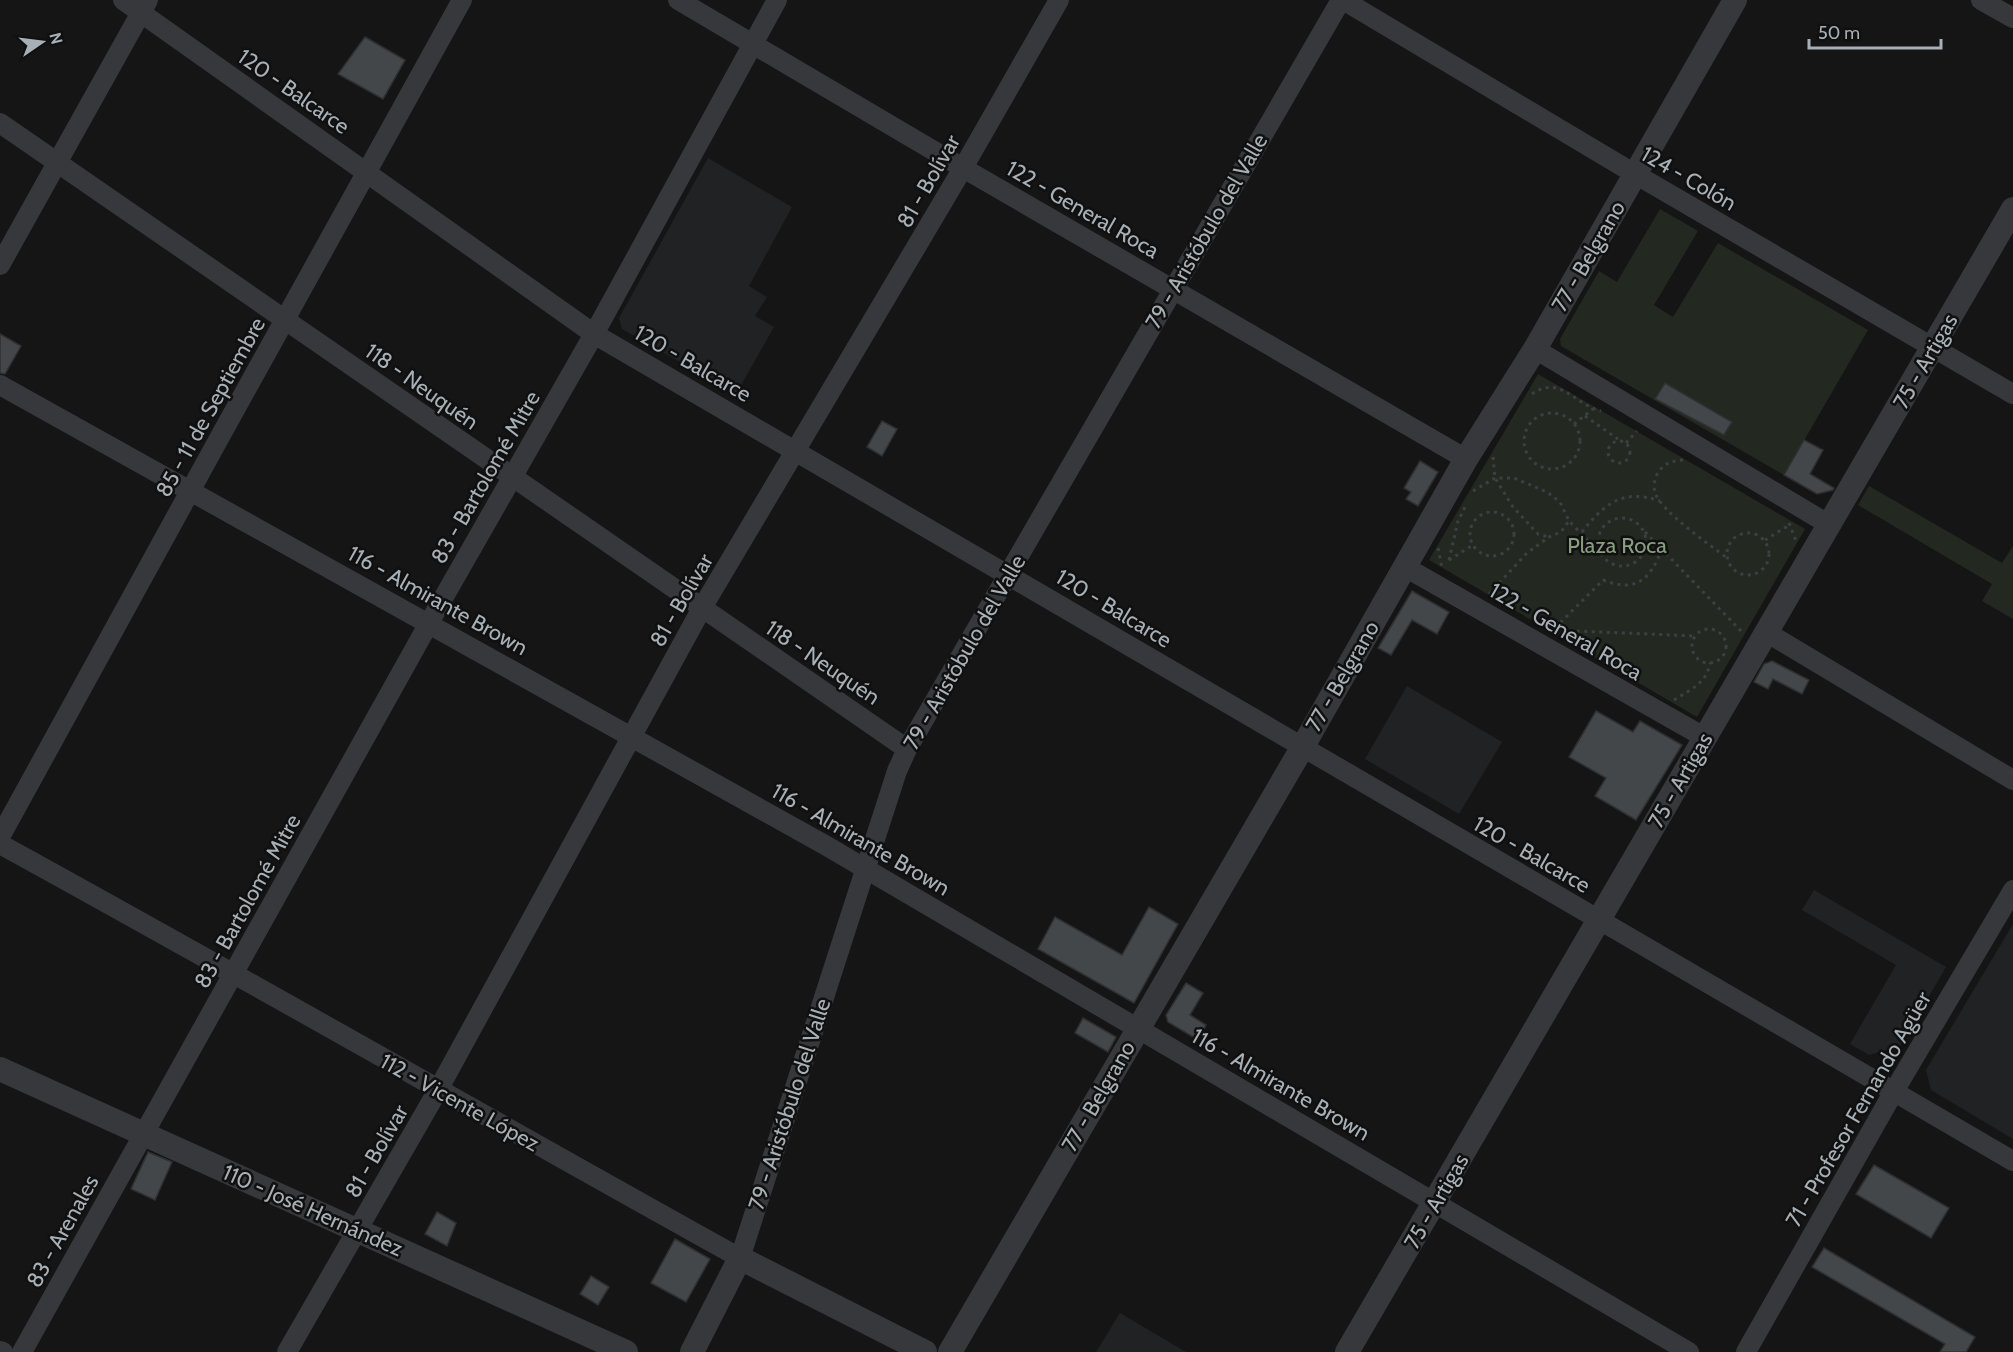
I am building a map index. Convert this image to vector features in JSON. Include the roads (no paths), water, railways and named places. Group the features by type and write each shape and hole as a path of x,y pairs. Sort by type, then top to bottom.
{"street":[{"name":"120 - Balcarce","path":"123,0 145,6 367,171 594,334 2013,1161"},
{"name":"85 - 11 de Septiembre","path":"0,837 190,489 286,321 462,0"},
{"name":"122 - General Roca","path":"678,0 1466,459"},
{"name":"83 - Bartolomé Mitre","path":"144,1134 429,623 594,334 777,0"},
{"name":"81 - Bolívar","path":"287,1352 438,1090 702,608 797,451 1059,0"},
{"name":"124 - Colón","path":"1342,0 2013,394"},
{"name":"79 - Aristóbulo del Valle","path":"692,1352 740,1258 897,771 1173,288 1342,0"},
{"name":"77 - Belgrano","path":"950,1352 1302,748 1466,459 1535,349 1735,0"},
{"path":"1982,0 2013,18"},
{"path":"0,265 145,6"},
{"name":"118 - Neuquén","path":"0,123 908,749"},
{"name":"75 - Artigas","path":"1347,1352 2013,209"},
{"path":"1535,349 1828,524"},
{"name":"116 - Almirante Brown","path":"0,385 825,845 1689,1352"},
{"name":"122 - General Roca","path":"1405,567 1704,738"},
{"path":"1766,632 2013,780"},
{"name":"112 - Vicente López","path":"0,844 740,1258 924,1352"},
{"name":"71 - Profesor Fernando Agüer","path":"1746,1352 1893,1093 2013,890"},
{"name":"110 - José Hernández","path":"0,1069 626,1352"},
{"name":"83 - Arenales","path":"22,1352 144,1134"}],"park label":[{"name":"Plaza Roca","path":"1617,545"}]}
